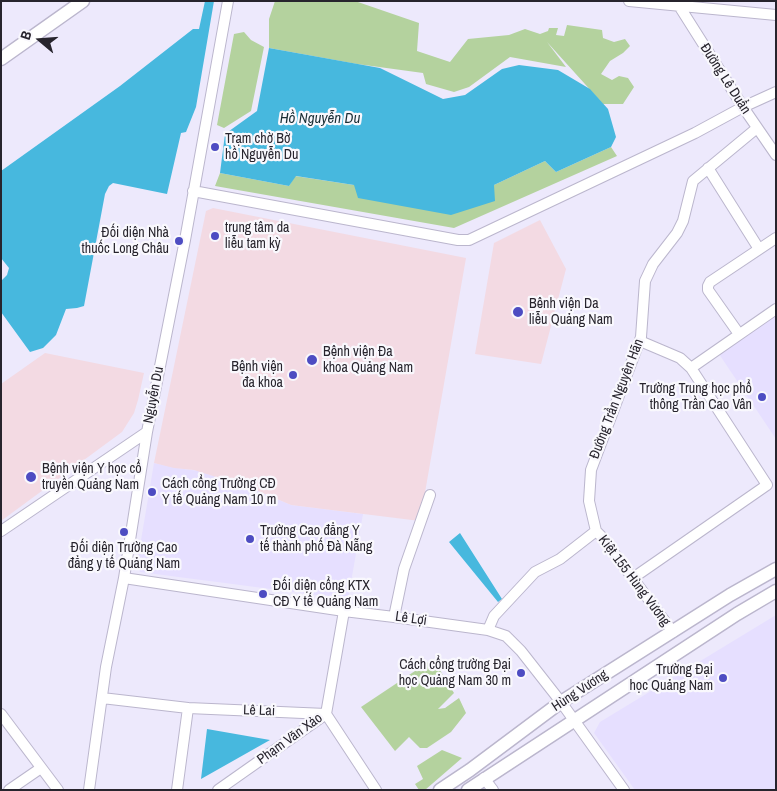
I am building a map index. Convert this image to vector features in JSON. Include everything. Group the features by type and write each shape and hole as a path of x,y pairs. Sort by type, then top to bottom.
{"main road":[{"path":"1,59 83,1"},
{"name":"Hùng Vương","path":"440,790 561,702 776,569"},
{"name":"Hùng Vương","path":"468,790 737,614 776,591"}],"street":[{"name":"Nguyễn Du","path":"88,790 147,432 228,1"},
{"path":"629,1 736,6 776,16"},
{"name":"Đường Lê Duẩn","path":"678,4 743,107 776,155"},
{"path":"193,191 458,240 469,240 695,133 743,107 776,92"},
{"name":"Đường Trần Nguyên Hãn","path":"596,531 589,501 591,470 640,341 643,329 645,281 653,264 677,233 683,221 693,181 757,128"},
{"path":"708,168 759,249"},
{"path":"739,334 708,290 708,286 710,282 776,238"},
{"path":"691,368 776,309"},
{"path":"633,578 772,486 691,368 680,358 640,341"},
{"path":"1,531 147,432"},
{"path":"394,617 404,569 430,495"},
{"path":"488,630 494,616 535,572 560,559 596,531"},
{"name":"Kiệt 155 Hùng Vương","path":"596,531 673,632"},
{"name":"Lê Lợi","path":"124,578 344,611 488,630 506,636 522,651 576,720 624,790"},
{"name":"Phạm Văn Xảo","path":"218,790 326,714 344,611"},
{"name":"Lê Lai","path":"102,698 188,708 326,714"},
{"path":"176,790 188,708"},
{"path":"1,714 58,790"},
{"path":"326,714 376,790"},
{"path":"9,790 41,768"},
{"path":"484,778 493,790"}],"shaded area":[{"name":"Bệnh viện Đa khoa Quảng Nam","path":"213,208 466,258 420,521 291,505 251,488 194,470 154,463 206,211"},
{"name":"Bệnh viện Da liễu Quảng Nam","path":"540,220 566,269 541,364 475,354 494,243"},
{"name":"Trường Trung học phổ thông Trần Cao Vân","path":"776,314 776,439 719,354"},
{"name":"Bệnh viện Y học cổ truyền Quảng Nam","path":"45,353 144,373 138,400 134,413 122,432 1,521 1,384"},
{"name":"Trường Cao đẳng Y tế thành phố Đà Nẵng","path":"154,463 198,471 251,488 291,505 363,514 348,599 140,572 137,564"},
{"name":"Trường Đại học Quảng Nam","path":"776,615 776,790 635,790 594,733 600,722"}],"green space":[{"path":"275,1 355,1 419,23 417,51 450,62 468,39 509,35 525,29 540,34 548,31 549,28 558,28 556,35 564,36 567,25 602,30 603,38 614,42 625,39 630,46 610,61 601,74 612,80 619,76 628,78 634,87 623,104 603,104 547,42 566,67 510,57 469,87 454,92 426,84 423,73 357,64 269,48 269,19"},
{"path":"244,32 251,40 264,47 251,111 224,128 217,125 234,34"},
{"path":"611,147 617,156 454,228 215,186 220,173 289,186 295,176 354,185 494,185 545,161 556,172"},
{"path":"433,659 454,693 438,709 445,708 459,698 466,713 451,732 427,748 420,748 409,737 395,751 361,707"},
{"path":"442,750 462,758 425,790 419,790 415,784 423,779 417,766"}],"water":[{"path":"205,1 214,1 196,107 186,132 181,133 167,194 113,183 109,186 105,194 84,306 66,309 56,335 43,348 30,352 1,312 1,281 7,275 9,268 1,258 1,171 120,86 193,29 199,29"},
{"name":"Hồ Nguyễn Du","path":"269,48 380,68 443,99 465,95 502,69 519,65 558,70 590,89 608,109 616,137 611,147 556,172 545,161 494,185 495,201 451,215 358,198 354,185 296,176 289,186 220,173 225,134 257,111"},
{"path":"460,533 502,599 498,602 449,542"},
{"path":"207,729 270,740 201,779"}],"place":[{"name":"Trạm chờ Bờ hồ Nguyễn Du","path":"215,147"},
{"name":"trung tâm da liễu tam kỳ","path":"215,236"},
{"name":"Đối diện Nhà thuốc Long Châu","path":"179,241"},
{"name":"Bệnh viện Da liễu Quảng Nam","path":"518,312"},
{"name":"Bệnh viện Đa khoa Quảng Nam","path":"312,360"},
{"name":"Bệnh viện đa khoa","path":"293,375"},
{"name":"Trường Trung học phổ thông Trần Cao Vân","path":"762,397"},
{"name":"Bệnh viện Y học cổ truyền Quảng Nam","path":"31,477"},
{"name":"Cách cổng Trường CĐ Y tế Quảng Nam 10 m","path":"152,492"},
{"name":"Đối diện Trường Cao đẳng y tế Quảng Nam","path":"124,532"},
{"name":"Trường Cao đẳng Y tế thành phố Đà Nẵng","path":"250,539"},
{"name":"Đối diện cổng KTX CĐ Y tế Quảng Nam","path":"263,594"},
{"name":"Cách cổng trường Đại học Quảng Nam 30 m","path":"521,673"},
{"name":"Trường Đại học Quảng Nam","path":"723,678"}]}
